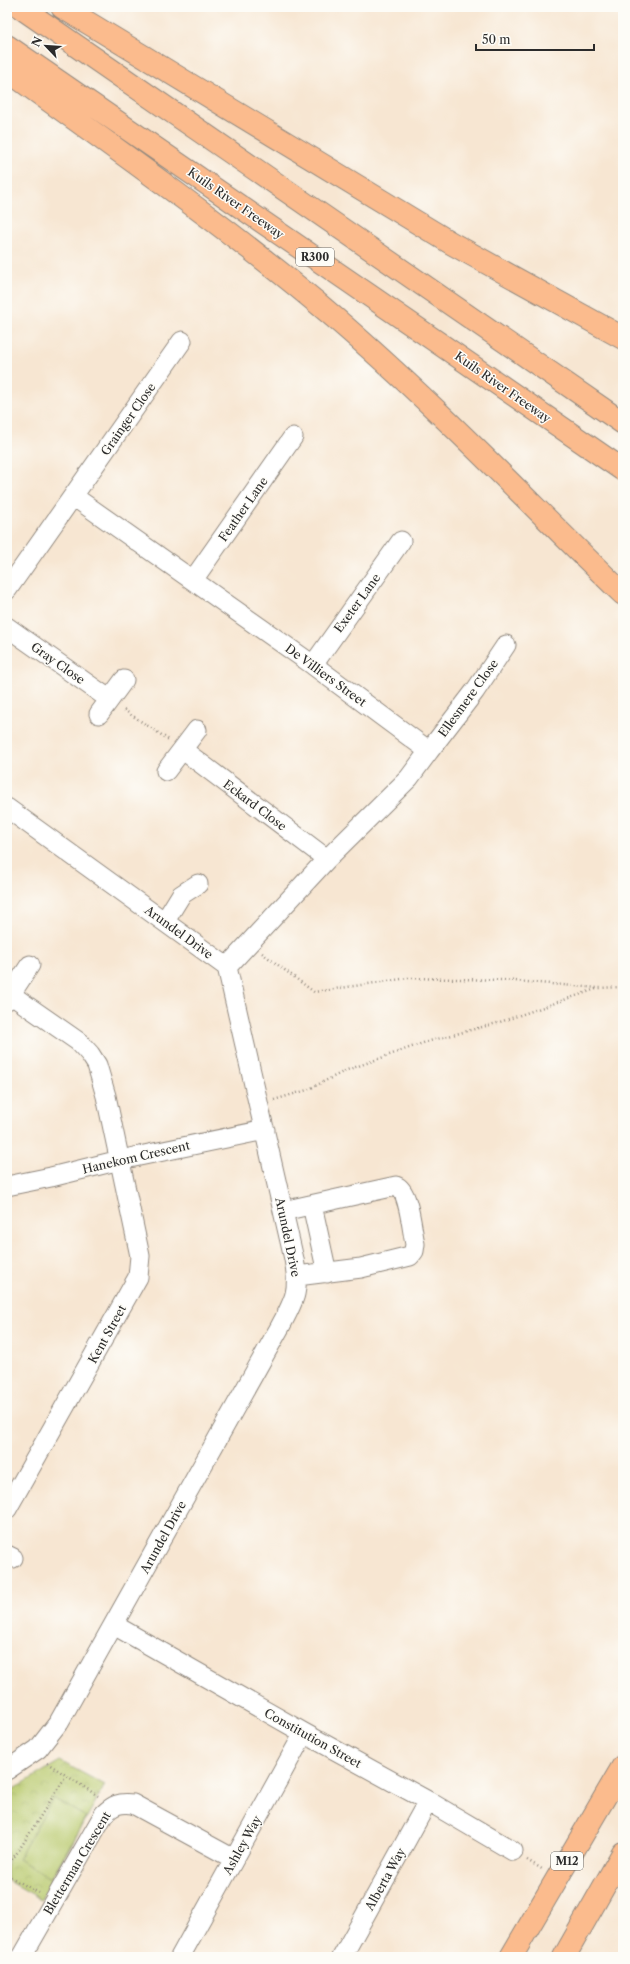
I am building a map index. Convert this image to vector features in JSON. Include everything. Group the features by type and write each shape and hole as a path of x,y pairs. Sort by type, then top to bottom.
{"main road":[{"path":"20,7 623,423"},
{"path":"62,7 450,243 623,338"},
{"name":"Kuils River Freeway","path":"7,46 623,470"},
{"path":"7,70 270,264 335,319 395,371 623,594"},
{"name":"M12","path":"511,1957 623,1766"},
{"path":"564,1957 623,1853"}],"street":[{"name":"Grainger Close","path":"73,496 182,341"},
{"name":"Feather Lane","path":"193,580 293,437"},
{"name":"De Villiers Street","path":"73,496 313,665 429,751"},
{"path":"7,590 73,496"},
{"name":"Exeter Lane","path":"313,665 401,541"},
{"name":"Gray Close","path":"7,627 104,707"},
{"name":"Ellesmere Close","path":"429,751 475,691 506,645"},
{"path":"104,707 124,680"},
{"path":"166,771 197,730"},
{"name":"Eckard Close","path":"183,750 327,859"},
{"path":"227,967 327,859 409,778 429,751"},
{"name":"Arundel Drive","path":"7,808 227,967 297,1276 296,1294 293,1303 59,1722 38,1749 7,1770"},
{"path":"165,921 181,895 198,884"},
{"path":"9,997 30,965"},
{"name":"Kent Street","path":"9,997 79,1042 90,1054 96,1065 106,1096 140,1256 138,1277 10,1497"},
{"name":"Hanekom Crescent","path":"7,1186 120,1160 265,1130"},
{"path":"283,1211 396,1186 401,1188 405,1196 415,1244 414,1251 410,1256 361,1268 297,1276"},
{"path":"312,1205 327,1273"},
{"name":"Constitution Street","path":"114,1625 304,1733 428,1801 513,1851"},
{"name":"Ashley Way","path":"180,1957 304,1733"},
{"name":"Alberta Way","path":"342,1957 428,1801"},
{"name":"Bletterman Crescent","path":"22,1957 104,1814 110,1807 125,1803 133,1804 234,1859"}],"path":[{"path":"104,707 183,750"},
{"path":"248,945 314,992 408,978 503,980 598,988 623,987"},
{"path":"259,1104 307,1090 347,1070 426,1042 497,1023 598,988"},
{"path":"38,1749 47,1763 98,1796 110,1807"},
{"path":"7,1866 19,1850 66,1776"},
{"path":"529,1861 543,1870"},
{"path":"7,1875 53,1902"}],"green space":[{"path":"60,1761 105,1785 41,1899 7,1880 7,1793"},
{"path":"53,1798 86,1817 51,1878 18,1859"}]}
